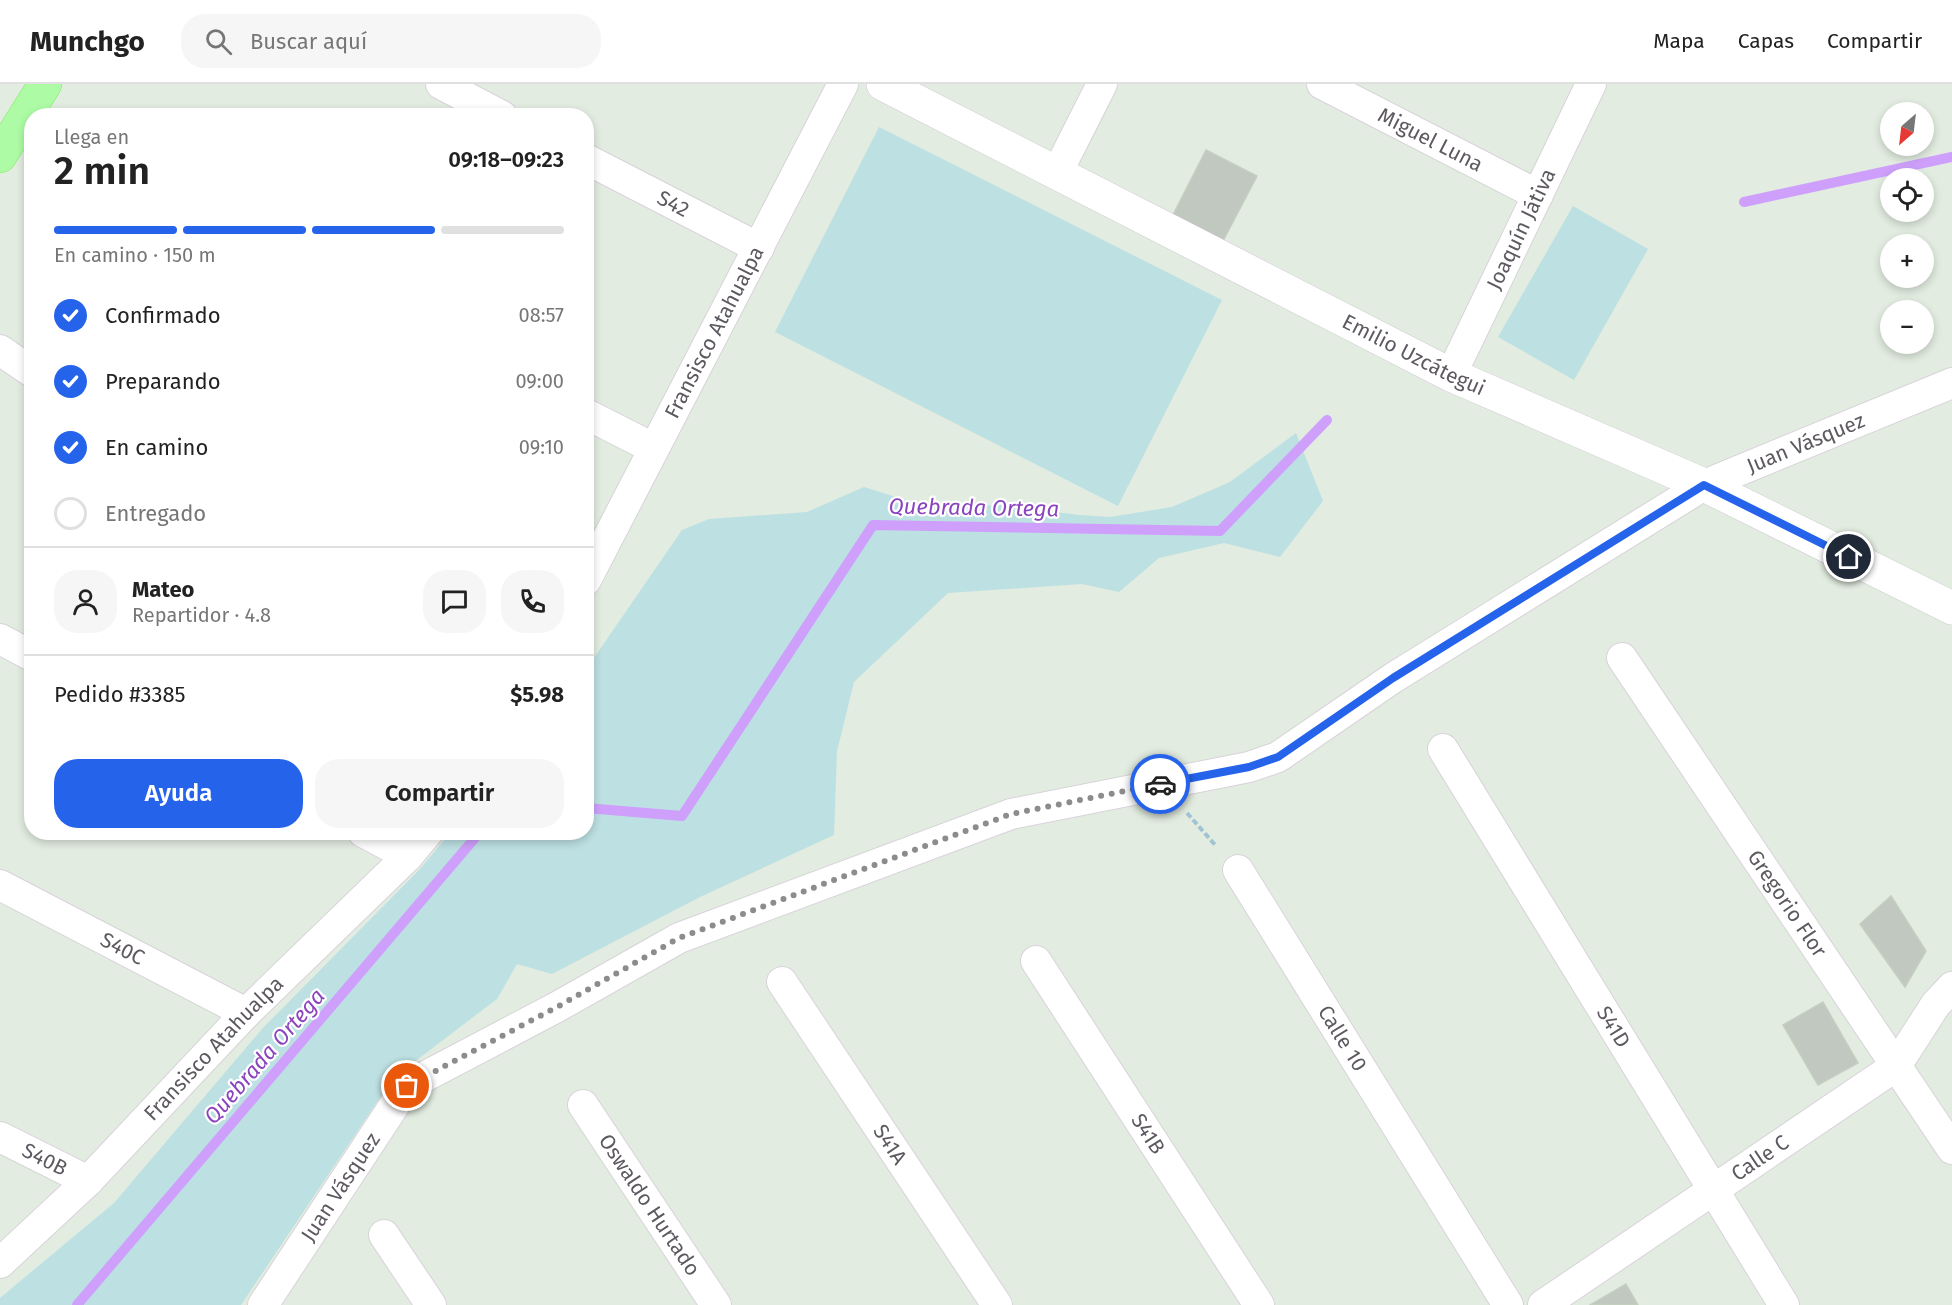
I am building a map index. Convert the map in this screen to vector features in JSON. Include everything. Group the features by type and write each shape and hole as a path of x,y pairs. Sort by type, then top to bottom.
{"main road":[{"path":"30,108 45,84"},
{"path":"0,156 24,118"}],"street":[{"path":"441,84 487,108"},
{"name":"Fransisco Atahualpa","path":"594,564 843,84"},
{"name":"Emilio Uzcátegui","path":"883,84 1451,375 1704,485 1952,608"},
{"path":"1057,173 1102,84"},
{"name":"Miguel Luna","path":"1322,84 1538,195"},
{"name":"Joaquín Játiva","path":"1451,375 1591,84"},
{"name":"S42","path":"594,163 759,248"},
{"path":"0,350 24,366"},
{"name":"Juan Vásquez","path":"263,1305 407,1086 557,1007 679,938 1011,814 1249,767 1278,757 1393,678 1704,485 1952,383"},
{"path":"594,418 653,448"},
{"path":"0,639 24,652"},
{"name":"Gregorio Flor","path":"1622,658 1952,1149"},
{"name":"S41D","path":"1443,749 1784,1305"},
{"path":"378,840 408,856"},
{"name":"Fransisco Atahualpa","path":"0,1263 88,1181 246,1013 408,856 421,840"},
{"name":"Calle 10","path":"1238,870 1509,1305"},
{"name":"S40C","path":"0,885 246,1013"},
{"name":"S41B","path":"1036,961 1259,1305"},
{"name":"S41A","path":"782,982 997,1305"},
{"name":"Calle C","path":"1543,1305 1896,1066 1947,1002"},
{"name":"Oswaldo Hurtado","path":"583,1105 716,1305"},
{"name":"S40B","path":"0,1137 88,1181"},
{"path":"384,1234 431,1305"}],"path":[{"path":"1160,784 1238,870"}],"shaded area":[{"path":"879,127 1222,300 1118,506 775,332"},
{"path":"1573,206 1648,249 1574,380 1498,337"},
{"path":"1296,433 1323,501 1280,557 1224,543 1159,558 1119,592 1082,584 948,593 854,682 837,751 834,835 700,897 552,974 517,964 497,999 393,1078 241,1305 0,1305 0,1298 114,1203 262,1029 420,869 444,840 594,840 594,658 682,530 709,519 807,512 864,487 928,507 1001,505 1110,517 1172,507 1230,482"}],"building":[{"path":"1206,150 1257,176 1223,241 1173,215"},
{"path":"1891,896 1926,951 1905,987 1860,924"},
{"path":"1823,1002 1858,1063 1818,1085 1783,1025"},
{"path":"1626,1284 1638,1305 1590,1305"}],"waterway":[{"name":"Quebrada Ortega","path":"1744,202 1952,157"},
{"name":"Quebrada Ortega","path":"594,809 682,816 873,525 1220,531 1327,420"},
{"name":"Quebrada Ortega","path":"77,1305 473,840"}],"way so far":[{"path":"407,1086 557,1007 679,938 1011,814 1160,784"}],"route":[{"path":"1160,784 1249,767 1278,757 1393,678 1704,485 1849,557"}]}
